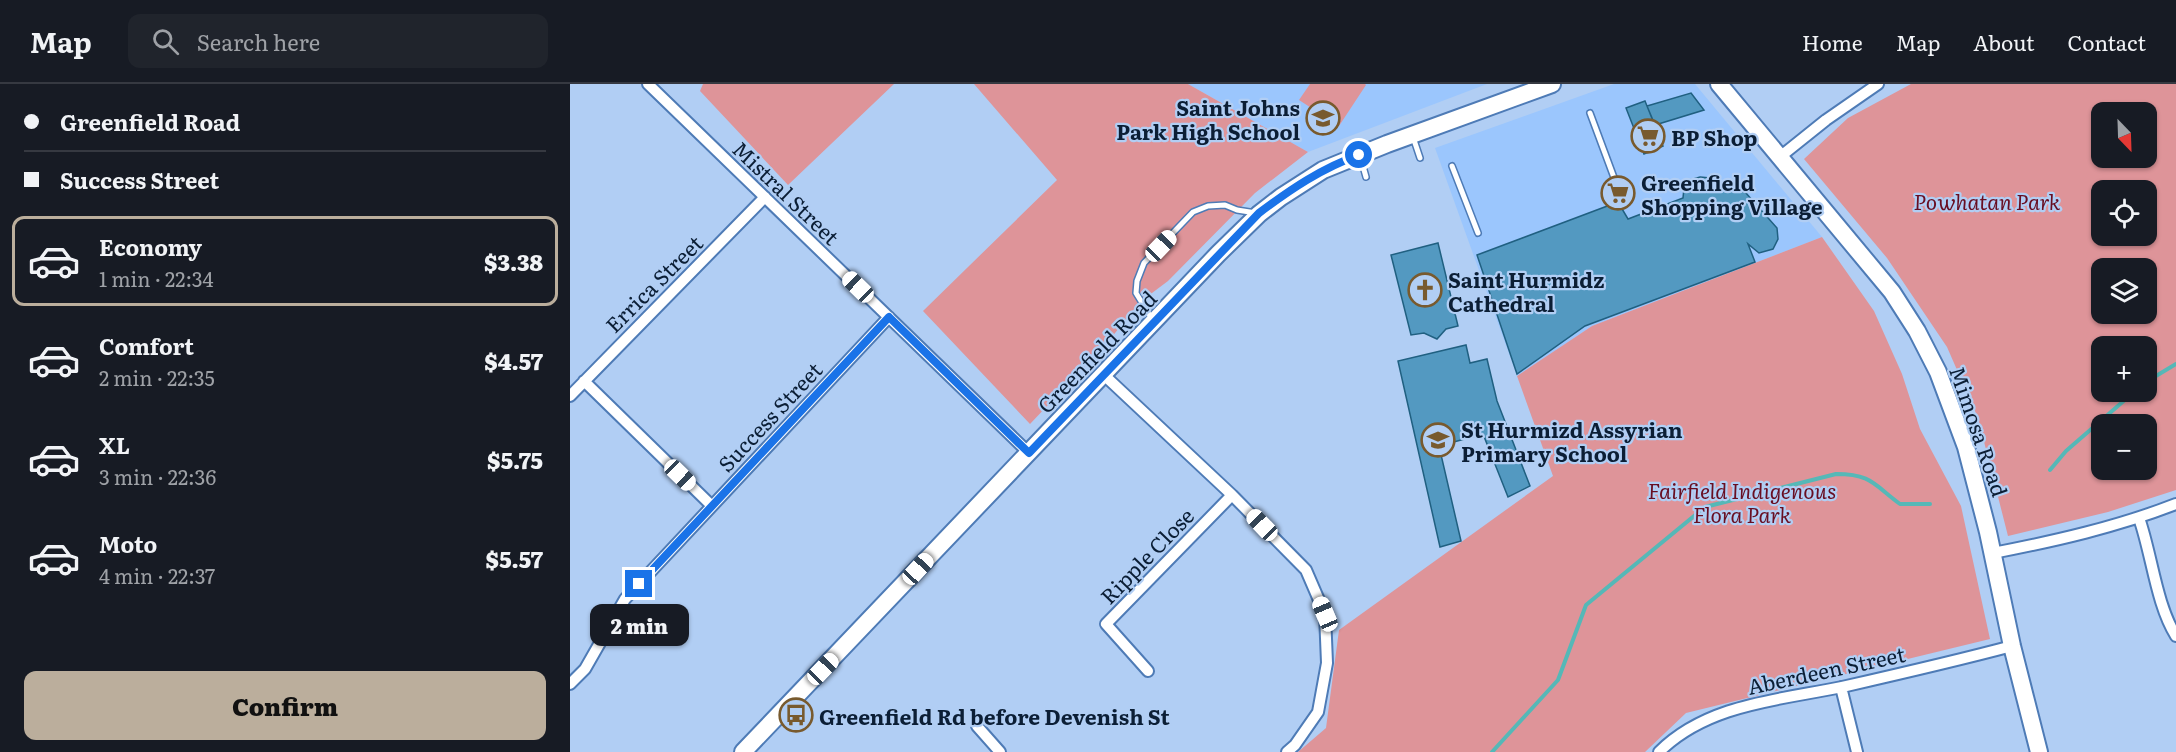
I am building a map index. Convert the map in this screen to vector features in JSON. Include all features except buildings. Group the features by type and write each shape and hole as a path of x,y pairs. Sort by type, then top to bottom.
{"street":[{"name":"Mistral Street","path":"648,84 1029,453"},
{"name":"Greenfield Road","path":"744,752 1259,213 1287,192 1323,170 1552,84"},
{"name":"Mimosa Road","path":"1719,84 1892,292 1917,331 1938,372 1963,437 2039,752"},
{"path":"1780,156 1878,84"},
{"name":"Errica Street","path":"570,396 765,197"},
{"name":"Success Street","path":"570,684 585,669 625,599 889,317"},
{"path":"1104,375 1232,495 1306,570 1325,614 1327,663 1318,712 1295,745 1287,752"},
{"path":"584,381 712,506"},
{"name":"Ripple Close","path":"1148,671 1106,624 1232,495"},
{"path":"1993,554 2090,532 2139,518 2176,504"},
{"path":"2139,518 2148,545 2163,610 2176,636"},
{"name":"Aberdeen Street","path":"1659,752 1681,732 1697,723 1734,709 1841,687 2012,646"},
{"path":"1841,687 1857,752"},
{"path":"977,726 1000,752"}],"lane":[{"path":"1590,113 1616,183"},
{"path":"1412,136 1420,158"},
{"path":"1359,155 1366,177"},
{"path":"1452,166 1478,233"},
{"path":"1154,322 1136,293 1137,281 1144,263 1193,213 1201,209 1208,206 1225,205 1237,210 1259,213"}],"shaded area":[{"name":"Saint Johns Park High School","path":"1188,84 1487,84 1308,152"},
{"name":"Greenfield Shopping Village","path":"1614,84 1695,84 1822,237 1592,326 1517,376 1435,148"}],"green space":[{"path":"703,84 894,84 788,185 700,91"},
{"path":"974,84 1188,84 1308,152 1255,193 1168,281 1140,302 1107,343 1030,424 923,311 1057,180"},
{"path":"1310,84 1366,85 1339,126 1299,100"},
{"name":"Powhatan Park","path":"1911,84 2176,84 2176,490 2108,512 2008,536 1978,418 1947,347 1887,258 1804,159 1848,118"},
{"name":"Fairfield Indigenous Flora Park","path":"1822,237 1874,311 1902,374 1920,429 1961,506 1990,639 1686,713 1645,752 1298,752 1326,728 1339,630 1553,476 1517,376 1592,326"}],"waterway":[{"path":"2157,375 2176,364"},
{"path":"2050,470 2066,451 2122,402"},
{"path":"1492,752 1558,680 1586,605 1705,507 1836,474 1865,478 1900,504 1930,504"}],"place":[{"name":"Saint Johns Park High School","path":"1323,118"},
{"name":"BP Shop","path":"1648,136"},
{"name":"Greenfield Shopping Village","path":"1618,193"},
{"name":"Saint Hurmidz Cathedral","path":"1425,290"},
{"name":"St Hurmizd Assyrian Primary School","path":"1438,440"},
{"name":"Greenfield Rd before Devenish St","path":"796,715"}],"route":[{"path":"639,584 889,317 1029,453 1259,213 1323,170 1359,155"}]}
